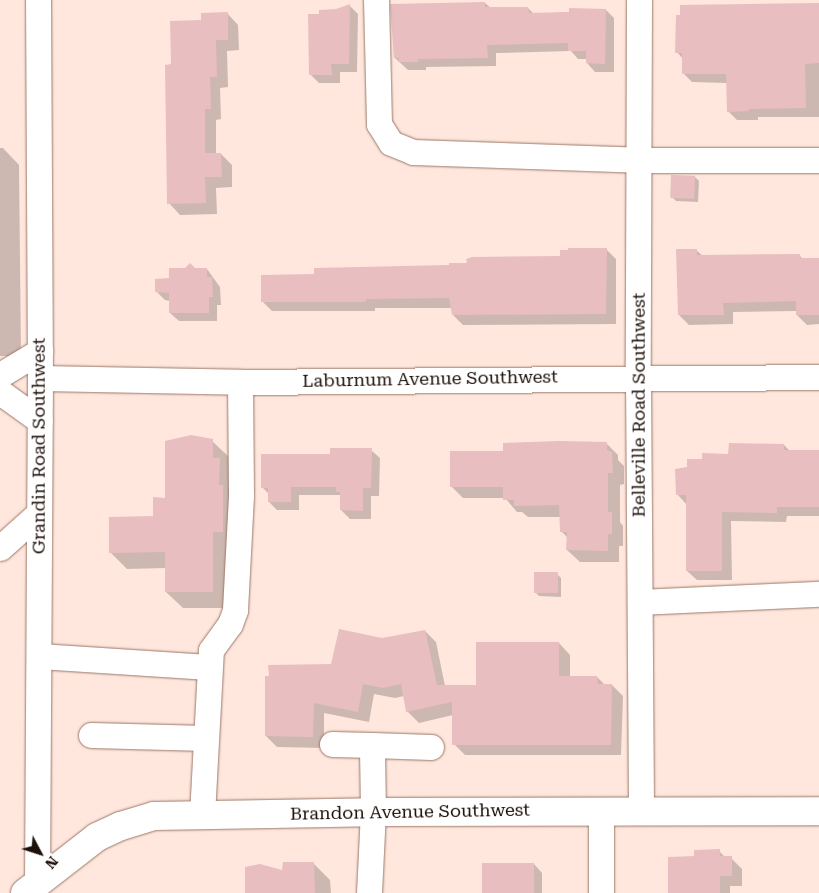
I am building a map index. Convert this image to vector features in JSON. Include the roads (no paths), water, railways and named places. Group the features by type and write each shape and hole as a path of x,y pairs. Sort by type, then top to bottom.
{"main road":[{"name":"Brandon Avenue Southwest","path":"33,890 90,842 121,826 154,816 373,812 819,811"}],"street":[{"name":"Grandin Road Southwest","path":"33,890 39,656 38,0"},
{"path":"376,0 379,124 391,143 412,152 638,160 819,160"},
{"name":"Belleville Road Southwest","path":"639,0 638,377 641,810"},
{"path":"0,375 40,351"},
{"name":"Laburnum Avenue Southwest","path":"40,378 240,382 638,377 819,377"},
{"path":"202,815 211,650 230,624 235,610 241,495 240,382"},
{"path":"0,392 40,421"},
{"path":"0,548 38,514"},
{"path":"640,602 819,594"},
{"path":"39,656 209,667"},
{"path":"91,735 206,738"},
{"path":"332,744 431,747"},
{"path":"369,893 373,812 372,745"},
{"path":"600,811 601,893"}]}
